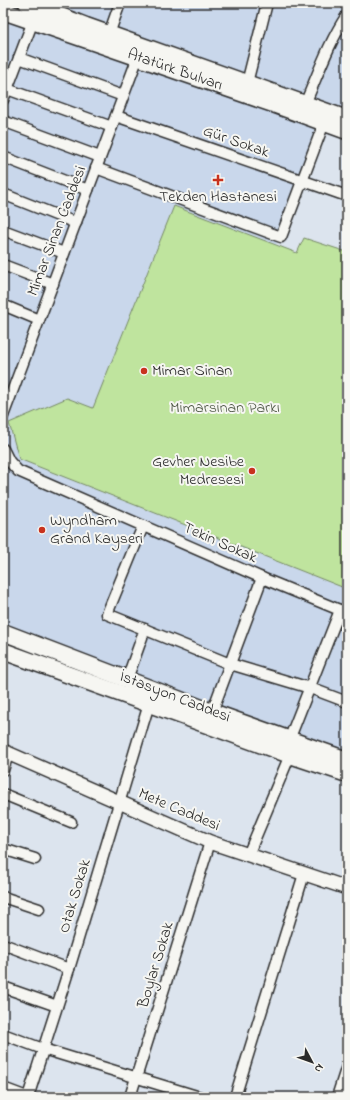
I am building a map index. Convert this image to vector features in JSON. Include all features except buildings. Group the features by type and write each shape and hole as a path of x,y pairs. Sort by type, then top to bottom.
{"main road":[{"name":"Atatürk Bulvarı","path":"27,3 347,119"},
{"name":"Atatürk Bulvarı","path":"3,11 347,131"},
{"name":"İstasyon Caddesi","path":"3,632 212,712 347,774"},
{"name":"İstasyon Caddesi","path":"3,651 149,704 289,747 347,760"}],"street":[{"path":"109,34 120,3"},
{"path":"247,83 267,3"},
{"path":"305,104 330,47 347,15"},
{"path":"3,100 33,21"},
{"name":"Mimar Sinan Caddesi","path":"3,416 138,57"},
{"path":"19,58 123,96"},
{"path":"7,89 112,127"},
{"name":"Gür Sokak","path":"116,116 347,196"},
{"path":"3,121 100,157"},
{"path":"96,168 281,237 324,123"},
{"path":"3,157 88,190"},
{"path":"3,194 76,223"},
{"path":"3,230 64,254"},
{"path":"3,265 53,284"},
{"path":"3,305 39,320"},
{"name":"Tekin Sokak","path":"3,449 9,461 18,471 262,578 344,611"},
{"path":"143,526 107,614 230,664 310,688 347,702"},
{"path":"212,712 262,578"},
{"path":"248,855 310,688 344,611"},
{"path":"127,679 145,629"},
{"name":"Otak Sokak","path":"28,1097 69,969 149,704"},
{"path":"3,770 6,753"},
{"name":"Mete Caddesi","path":"6,753 210,842 347,888"},
{"path":"3,794 71,822"},
{"name":"Boylar Sokak","path":"130,1097 210,842"},
{"path":"3,849 35,859"},
{"path":"235,1097 304,874"},
{"path":"3,897 39,909"},
{"path":"3,944 69,969"},
{"path":"3,988 57,1006"},
{"path":"3,1034 44,1049 200,1097"},
{"path":"337,1097 347,1066"},
{"path":"3,1088 28,1097"}],"shaded area":[{"path":"3,3 347,3 347,124 323,116 276,245 174,206 93,409 19,459 347,589 347,766 3,641"}],"green space":[{"name":"Mimarsinan Parkı","path":"174,206 297,253 304,238 347,252 347,589 19,459 9,423 67,398 93,408"}],"place":[{"name":"Tekden Hastanesi","path":"218,180"},
{"name":"Mimar Sinan","path":"144,371"},
{"name":"Gevher Nesibe Medresesi","path":"252,471"},
{"name":"Wyndham Grand Kayseri","path":"42,530"}]}
